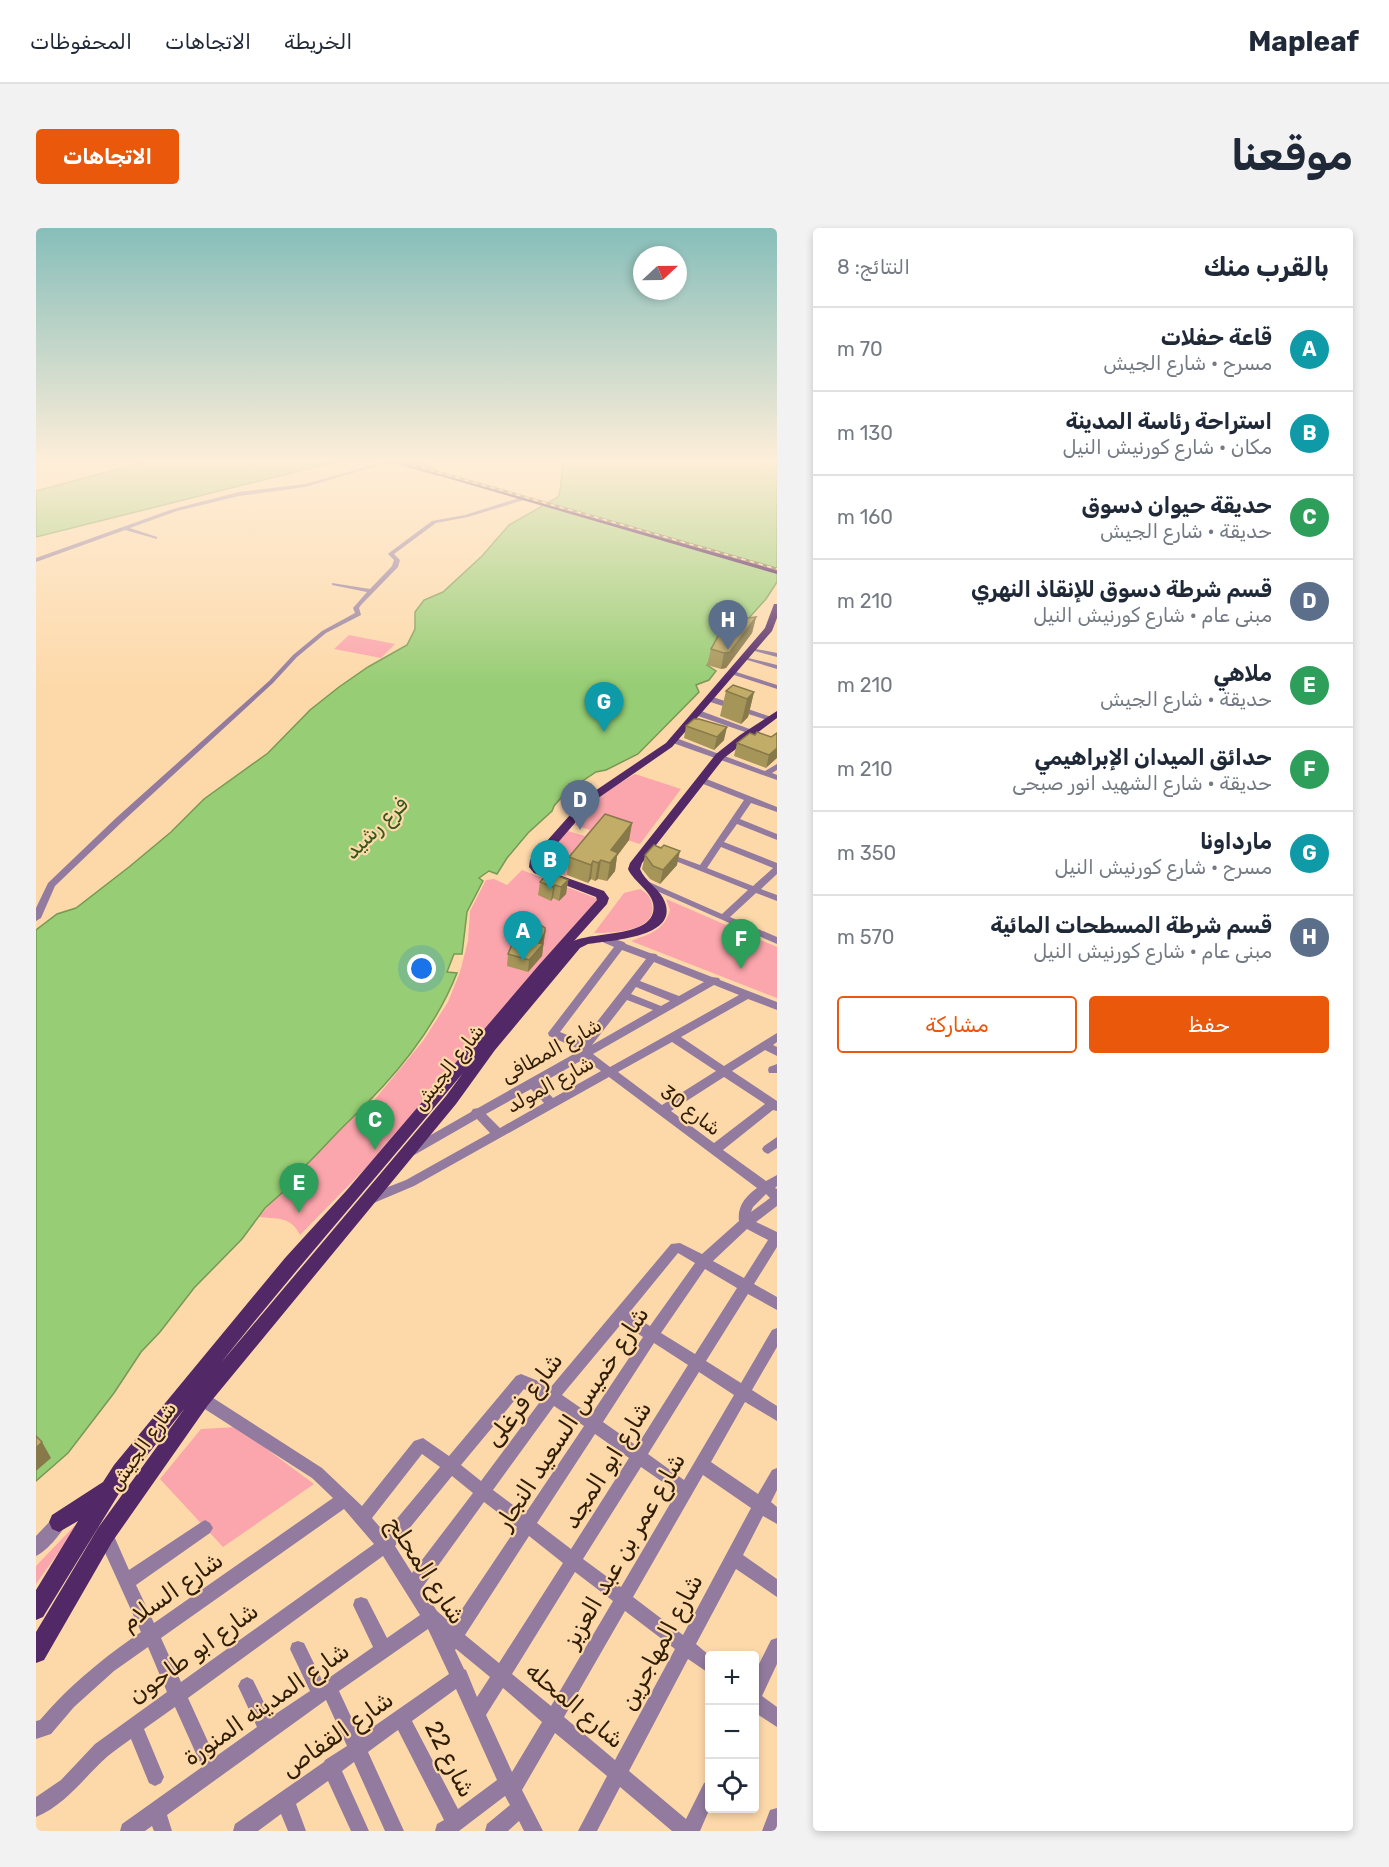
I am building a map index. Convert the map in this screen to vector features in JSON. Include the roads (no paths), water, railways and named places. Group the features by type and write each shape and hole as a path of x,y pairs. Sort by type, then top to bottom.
{"highway":[{"path":"656,535 777,569"}],"main road":[{"path":"673,740 753,649 774,619 777,606"},
{"name":"شارع الجيش","path":"36,1652 105,1535 202,1399 451,1100 490,1047 576,945 589,938 638,933 656,920 658,902 646,884 636,876 634,870 647,849 720,756 773,716"},
{"name":"شارع الجيش","path":"36,1610 109,1488 291,1263 415,1122 543,968 603,902 602,896 538,871 534,864 590,799 658,754 673,740"},
{"path":"59,1522 109,1488"}],"street":[{"path":"36,560 106,535"},
{"path":"145,535 154,538"},
{"path":"36,918 51,885 324,632 359,614 357,607 396,564 397,560 392,553 417,535"},
{"path":"334,586 370,594"},
{"path":"753,649 777,655"},
{"path":"746,658 777,667"},
{"path":"734,673 777,687"},
{"path":"710,699 773,716"},
{"path":"698,713 751,731"},
{"path":"673,740 777,778"},
{"path":"766,774 777,766"},
{"path":"701,780 777,810"},
{"path":"702,869 749,799"},
{"path":"735,820 777,837"},
{"path":"719,843 777,868 723,918"},
{"path":"647,849 777,898"},
{"path":"646,884 777,941"},
{"path":"601,938 653,956 777,1006"},
{"name":"شارع 30","path":"621,944 553,1033 586,1050 609,1072 766,1188 777,1199"},
{"path":"586,1050 653,956"},
{"name":"شارع المطافى","path":"406,1154 586,1050 715,980"},
{"path":"634,983 679,1000"},
{"name":"شارع المولد","path":"367,1201 410,1183 749,994"},
{"path":"625,995 662,1010"},
{"path":"673,1037 775,1106 714,1150"},
{"path":"662,1111 777,1037"},
{"path":"764,1045 777,1052"},
{"path":"531,1082 551,1104"},
{"path":"477,1112 499,1134"},
{"name":"شارع خميس السعيد النجار","path":"746,1223 743,1216 745,1207 777,1180"},
{"name":"شارع خميس السعيد النجار","path":"451,1641 592,1425 704,1261 777,1199"},
{"path":"746,1223 776,1238"},
{"name":"شارع ابو المجد","path":"476,1715 744,1285 776,1238"},
{"name":"شارع فرغلى","path":"413,1586 552,1397 678,1247 704,1261"},
{"path":"704,1261 777,1304"},
{"path":"621,1315 777,1414"},
{"name":"شارع عمر بن عبد العزيز","path":"510,1787 553,1718 777,1334"},
{"name":"شارع ابو طاحون","path":"36,1808 67,1786 91,1758 134,1725 385,1545 519,1382 527,1381 552,1397"},
{"path":"552,1397 686,1490"},
{"name":"شارع المحلج","path":"202,1399 317,1473 345,1499 385,1545 431,1617"},
{"path":"362,1518 420,1445 425,1446 705,1662"},
{"path":"701,1464 777,1516"},
{"name":"شارع المهاجرين","path":"587,1831 777,1474"},
{"name":"شارع السلام","path":"36,1730 45,1728 88,1682 345,1499"},
{"path":"36,1548 59,1522"},
{"path":"126,1582 205,1528"},
{"path":"105,1535 212,1770"},
{"path":"733,1557 777,1589"},
{"path":"361,1605 384,1650"},
{"name":"شارع المحله","path":"431,1617 451,1641 502,1674 688,1831"},
{"name":"شارع المدينه المنورة","path":"129,1831 268,1730 431,1617"},
{"name":"شارع المحلج","path":"451,1641 460,1676 476,1715 534,1831"},
{"path":"759,1683 777,1646"},
{"path":"298,1649 357,1749 395,1831"},
{"name":"شارع القفاص","path":"242,1831 460,1676"},
{"path":"247,1686 268,1730"},
{"path":"759,1705 777,1718"},
{"name":"شارع 22","path":"401,1718 450,1827"},
{"path":"134,1725 155,1777"},
{"path":"331,1766 360,1831"},
{"path":"450,1827 510,1787"},
{"path":"688,1831 705,1799"},
{"path":"285,1800 297,1831"},
{"path":"494,1831 521,1807"},
{"path":"156,1811 162,1831"},
{"path":"771,1831 777,1817"}],"water":[{"name":"فرع رشيد","path":"500,535 777,535 777,582 766,599 707,665 716,671 709,680 696,685 699,692 638,754 606,770 596,772 566,792 552,811 528,833 497,874 489,871 479,878 483,881 467,912 462,954 454,954 447,972 457,973 437,1015 411,1053 381,1088 293,1177 284,1191 265,1208 242,1239 194,1288 160,1332 141,1352 114,1393 68,1453 36,1481 36,930 57,914 76,908 129,867 171,832 204,799 268,753 310,710 339,687 407,645 415,629 415,612 424,600 443,592 482,556"}],"railway":[{"path":"657,535 777,569"}],"place":[{"name":"قسم شرطة المسطحات المائية","path":"728,650"},
{"name":"مارداونا","path":"604,732"},
{"name":"قسم شرطة دسوق للإنقاذ النهري","path":"580,830"},
{"name":"استراحة رئاسة المدينة","path":"550,890"},
{"name":"قاعة حفلات","path":"523,961"},
{"name":"حدائق الميدان الإبراهيمي","path":"741,969"},
{"name":"حديقة حيوان دسوق","path":"375,1150"},
{"name":"ملاهي","path":"299,1213"}]}
